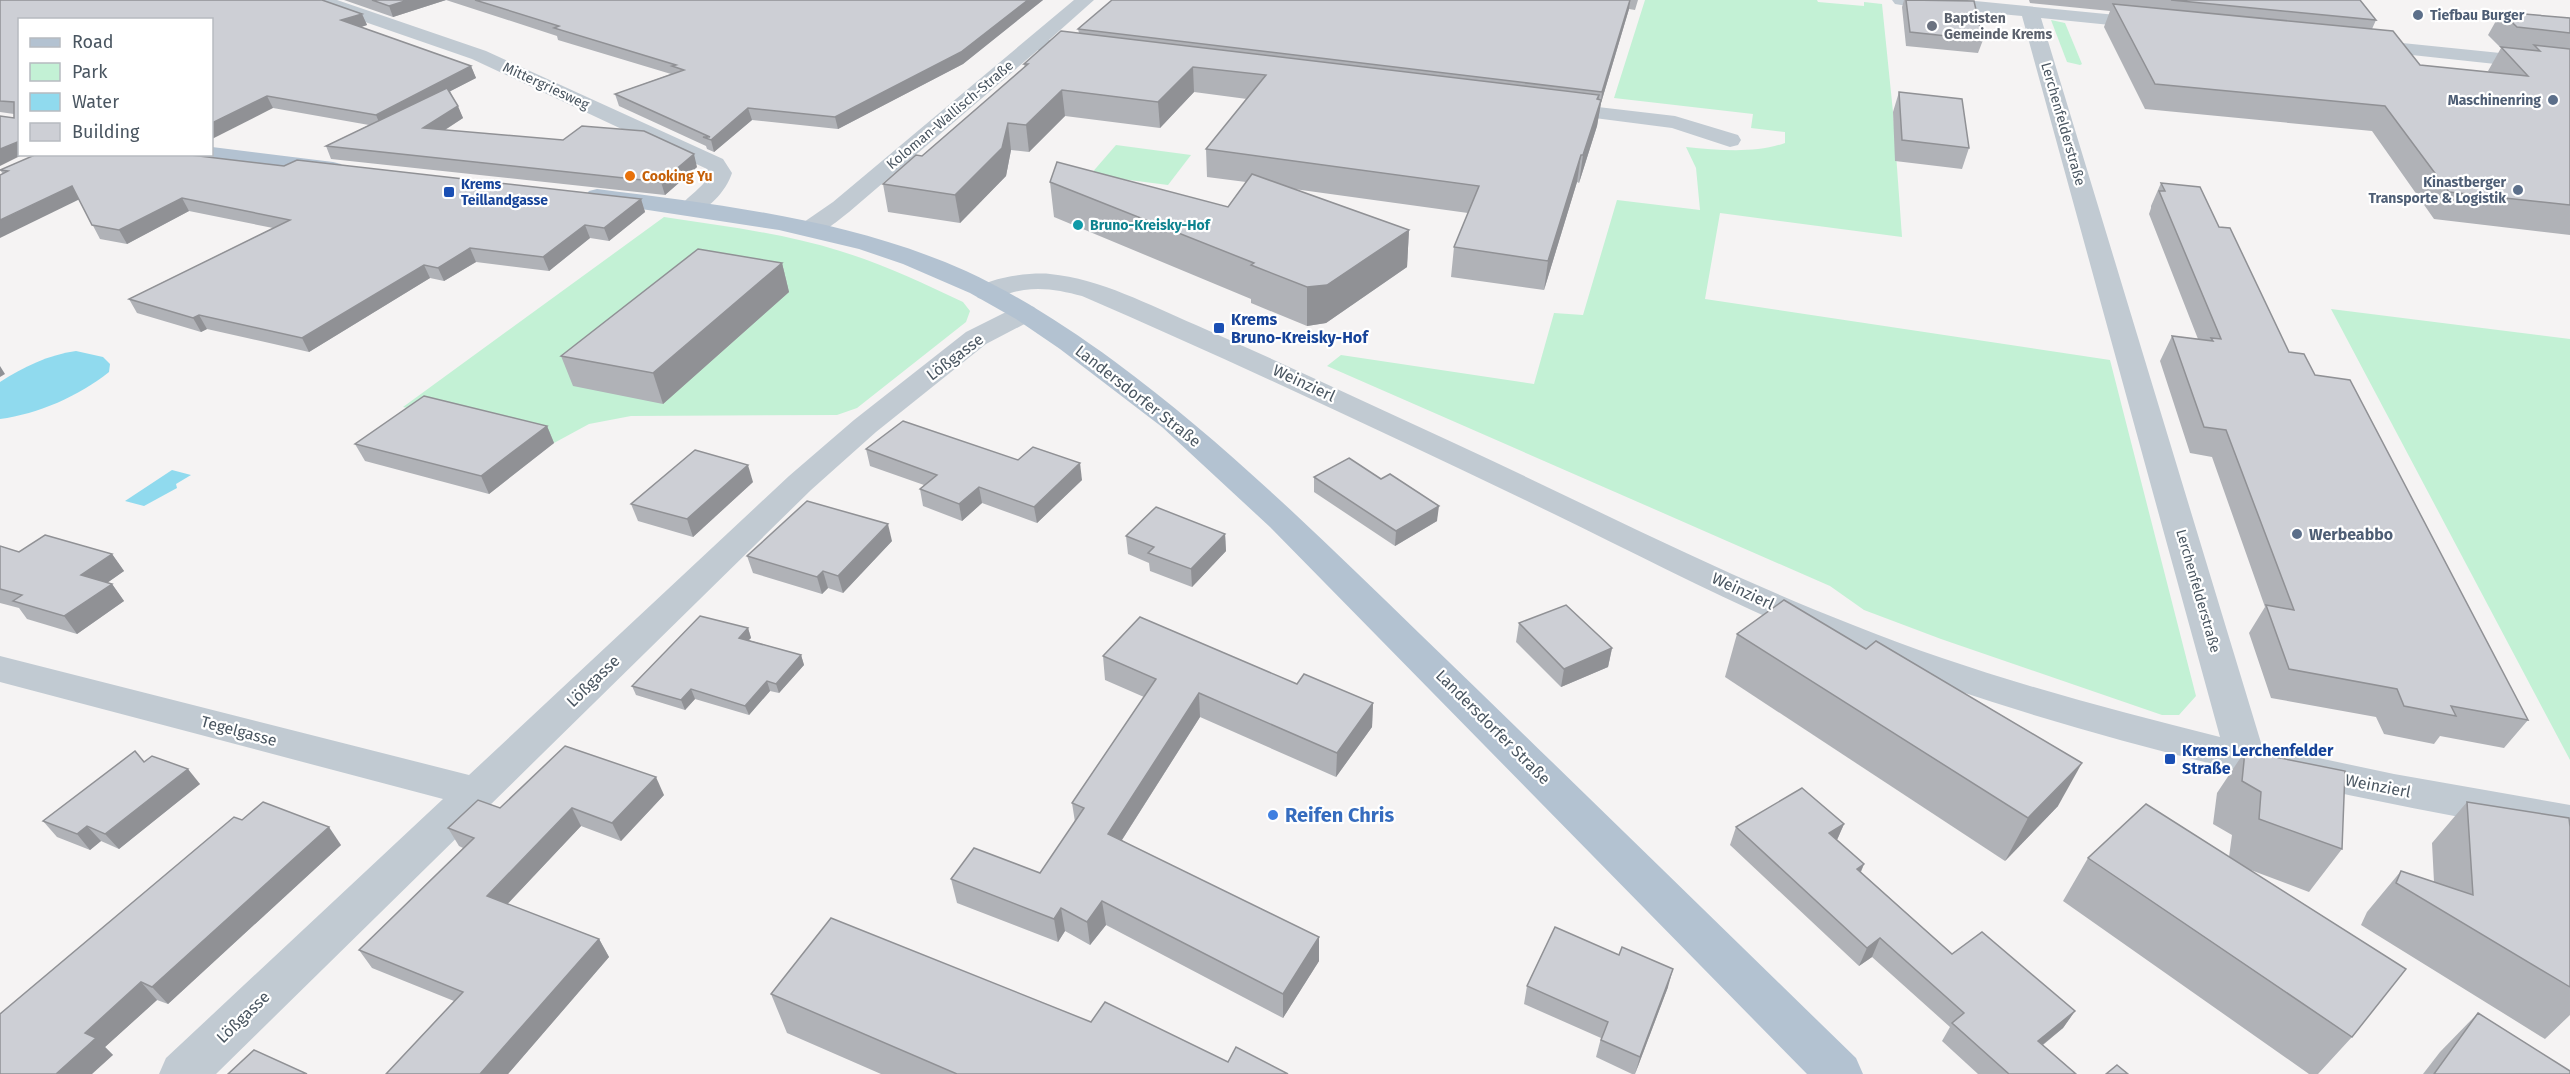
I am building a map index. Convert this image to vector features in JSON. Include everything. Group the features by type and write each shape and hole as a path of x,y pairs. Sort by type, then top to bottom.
{"main road":[{"path":"213,154 357,171"},
{"name":"Landersdorfer Straße","path":"577,194 691,208 813,228 859,239 916,259 987,292 1093,358 1181,427 1305,541 1839,1074"}],"street":[{"name":"Mittergriesweg","path":"319,0 479,55 715,164 721,173 718,182 691,208"},
{"name":"Koloman-Wallisch-Straße","path":"813,228 841,207 1086,0"},
{"path":"1900,0 2169,25"},
{"name":"Lerchenfelderstraße","path":"2030,11 2246,759"},
{"path":"2336,42 2570,66"},
{"path":"1035,44 1104,53"},
{"path":"1532,105 1675,122 1730,140"},
{"name":"Weinzierl","path":"987,292 1032,279 1057,281 1091,290 1290,376 1765,602 1875,648 1996,690 2170,740 2246,759 2465,803 2570,821"},
{"name":"Lößgasse","path":"183,1074 642,633 832,455 976,338 1025,314"},
{"name":"Tegelgasse","path":"0,669 478,793"}],"green space":[{"path":"1645,0 1817,0 1818,2 1864,6 1864,2 1882,4 1902,237 1720,213 1705,299 2110,360 2196,696 2179,715 2162,715 1864,610 1830,586 1327,366 1341,355 1534,384 1554,313 1583,315 1617,200 1700,210 1696,168 1686,147 1748,150 1785,143 1785,132 1751,128 1753,114 1614,98"},
{"path":"2051,20 2065,23 2082,64 2067,62"},
{"path":"1116,145 1191,155 1168,185 1090,175"},
{"path":"664,217 775,235 840,251 933,288 963,302 970,311 966,322 857,408 837,415 631,416 589,424 554,443 403,407"},
{"path":"2331,309 2570,339 2570,760"}],"water":[{"path":"76,351 103,357 110,364 109,372 85,389 58,403 29,413 0,419 0,382 36,362"},
{"path":"172,470 191,475 176,484 177,488 144,506 125,501"}],"building":[{"path":"0,0 322,0 362,14 341,20 471,66 376,115 267,96 213,123 213,18 18,18 18,142 0,149 0,116 14,118 14,102 0,101"},
{"path":"372,0 408,0 389,6"},
{"path":"475,0 1028,0 961,52 835,117 748,108 711,140 703,137 710,137 615,94 684,70 672,66 676,65 554,28 559,26"},
{"path":"1112,0 1630,0 1602,92 1078,29"},
{"path":"1906,0 1974,1 1983,40 1910,32"},
{"path":"2171,0 2360,0 2376,20"},
{"path":"2113,4 2393,31 2420,65 2528,76 2501,47 2540,51 2534,45 2570,49 2570,205 2449,192 2385,106 2155,84"},
{"path":"2501,12 2570,18 2570,33 2517,27"},
{"path":"1061,31 1599,95 1597,99 1601,100 1548,261 1454,247 1479,186 1206,149 1266,75 1193,67 1158,102 1062,90 1026,125 1008,123 1002,148 955,195 883,184 916,155 922,156 1028,64 1024,64"},
{"path":"447,88 458,106 423,128 563,140 582,126 644,131 694,154 661,182 326,146"},
{"path":"1899,92 1962,99 1969,148 1902,140"},
{"path":"32,156 199,156 284,166 297,160 641,199 604,228 585,225 543,257 470,248 438,268 424,265 302,338 199,315 193,318 129,299 290,220 182,198 119,230 92,225 72,186 0,220 0,175 8,171 0,170"},
{"path":"1057,162 1228,207 1252,174 1409,230 1327,285 1307,287 1251,265 1254,263 1050,182"},
{"path":"2161,183 2200,187 2219,227 2230,228 2289,352 2304,354 2315,375 2350,380 2528,720 2451,706 2456,716 2404,706 2397,689 2289,669 2266,605 2294,610 2226,430 2204,427 2172,336 2213,341 2211,338 2221,339 2159,191 2165,191"},
{"path":"698,249 782,263 653,373 561,356"},
{"path":"424,396 547,426 481,476 355,444"},
{"path":"903,421 1018,460 1033,447 1080,463 1034,507 979,487 959,504 920,489 937,475 866,449"},
{"path":"695,450 748,465 687,519 631,504"},
{"path":"1349,458 1381,479 1390,474 1439,506 1396,531 1314,477"},
{"path":"807,501 888,524 838,576 823,571 817,577 747,556"},
{"path":"1156,507 1225,534 1191,569 1148,553 1154,547 1126,536"},
{"path":"45,535 112,554 81,575 112,584 64,616 13,601 22,595 0,589 0,546 19,552"},
{"path":"1784,600 1866,649 1876,641 2082,763 2028,818 1737,634"},
{"path":"1566,605 1612,648 1564,669 1519,623"},
{"path":"700,616 748,628 739,638 801,655 776,684 767,681 745,706 691,689 681,700 632,686"},
{"path":"1140,617 1297,684 1304,674 1373,703 1337,753 1199,693 1108,834 1319,937 1283,994 1102,901 1087,922 1061,908 1054,919 951,879 974,848 1040,873 1084,808 1072,803 1156,679 1103,656"},
{"path":"565,746 656,777 612,823 572,808 487,896 599,939 480,1074 386,1074 463,992 359,950 474,838 448,828 478,800 500,808"},
{"path":"135,751 144,762 152,756 188,769 105,834 87,826 77,834 43,821"},
{"path":"2245,751 2345,771 2342,849 2259,819 2261,792 2242,781"},
{"path":"1802,788 1844,824 1829,833 1864,864 1857,869 1952,954 1982,932 2075,1011 2038,1041 2076,1074 2009,1074 1952,1023 1964,1013 1880,938 1867,948 1736,827"},
{"path":"263,802 329,827 152,987 141,982 85,1033 96,1038 56,1074 0,1074 0,1014 234,817 242,820"},
{"path":"2467,802 2569,818 2570,987 2396,883 2401,871 2473,895"},
{"path":"2146,804 2406,969 2352,1037 2088,858"},
{"path":"831,918 1091,1022 1105,1002 1228,1062 1236,1047 1288,1074 957,1074 771,994"},
{"path":"1555,927 1619,955 1622,947 1673,969 1640,1057 1601,1040 1608,1022 1527,986"},
{"path":"2478,1013 2570,1071 2570,1074 2434,1074"},
{"path":"254,1050 307,1074 228,1074"},
{"path":"2117,1065 2128,1074 2106,1074"}],"place":[{"name":"Tiefbau Burger","path":"2418,15"},
{"name":"Baptisten Gemeinde Krems","path":"1932,26"},
{"name":"Maschinenring","path":"2553,100"},
{"name":"Cooking Yu","path":"630,176"},
{"name":"Kinastberger Transporte & Logistik","path":"2518,190"},
{"name":"Krems Teillandgasse","path":"449,192"},
{"name":"Bruno-Kreisky-Hof","path":"1078,225"},
{"name":"Krems Bruno-Kreisky-Hof","path":"1219,328"},
{"name":"Werbeabbo","path":"2297,534"},
{"name":"Krems Lerchenfelder Straße","path":"2170,759"},
{"name":"Reifen Chris","path":"1273,815"}]}
